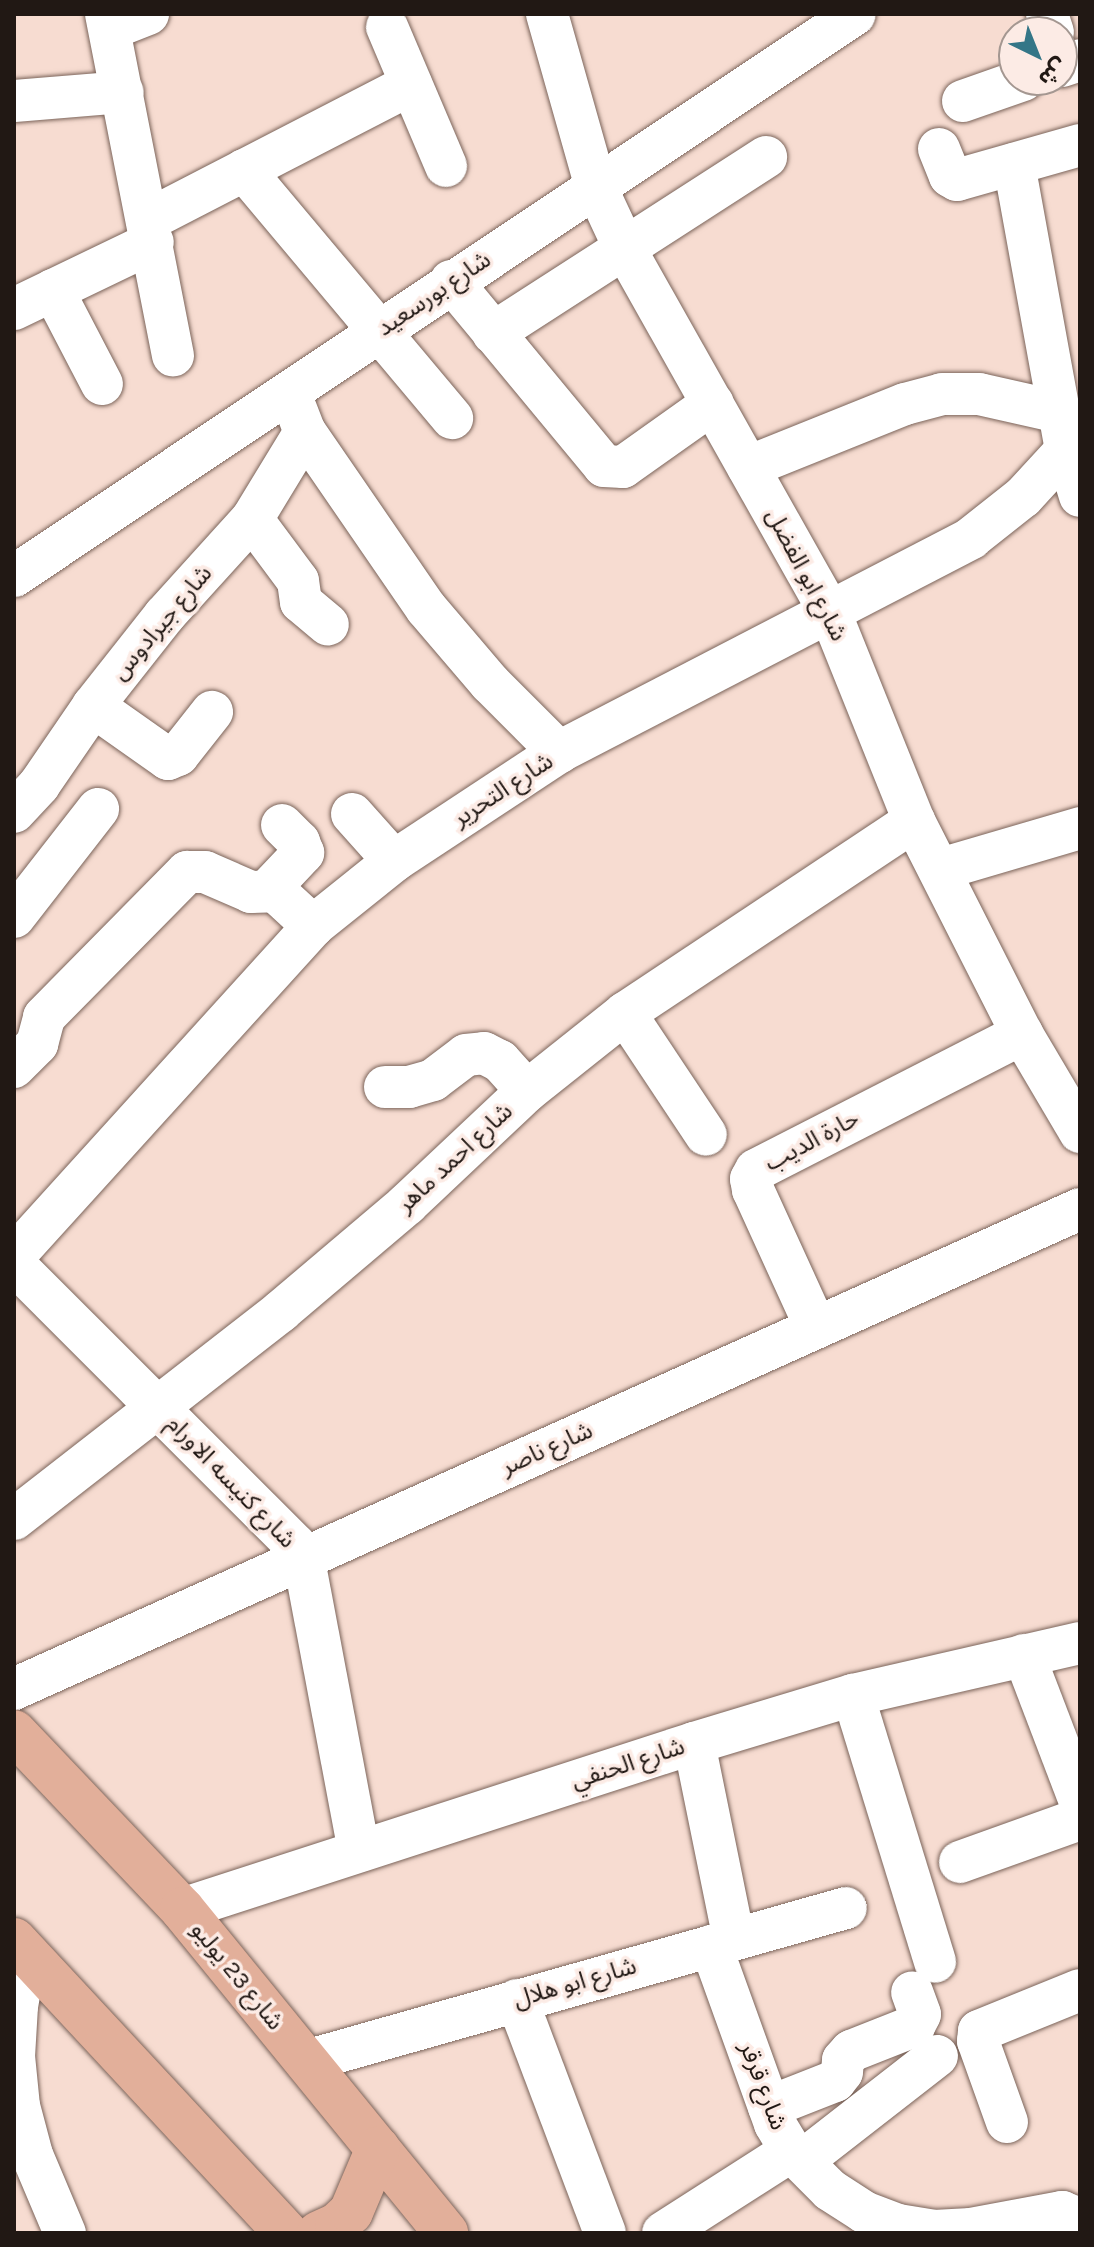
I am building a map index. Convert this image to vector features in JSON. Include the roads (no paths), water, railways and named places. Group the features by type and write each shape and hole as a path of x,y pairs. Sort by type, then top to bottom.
{"main road":[{"name":"شارع 23 يوليو","path":"14,1732 182,1909 446,2233"},
{"path":"20,1948 298,2232 337,2225 351,2212 378,2148"}],"street":[{"name":"شارع ابو الفضل","path":"547,14 596,187 624,247 830,612 914,821 1022,1034 1080,1132"},
{"name":"شارع بورسعيد","path":"14,576 451,281 855,14"},
{"path":"121,19 123,92 173,355"},
{"path":"387,27 446,166"},
{"path":"14,309 53,290 151,231 244,170 411,84"},
{"path":"963,101 998,89"},
{"path":"14,101 123,92"},
{"path":"939,149 950,176 957,180 1080,145"},
{"path":"493,333 766,157"},
{"path":"1014,164 1080,496"},
{"path":"244,170 452,418"},
{"path":"451,281 598,462 610,468 623,467 713,403"},
{"path":"53,290 102,384"},
{"path":"290,392 305,432 426,608 490,683 559,752"},
{"path":"748,467 905,404 942,394 979,394 1068,434"},
{"name":"شارع جيرادوس","path":"14,812 39,785 93,706 164,616 252,519 305,432"},
{"name":"شارع التحرير","path":"14,1256 313,926 394,861 559,752 971,538 1023,497 1068,434"},
{"path":"252,519 298,581 299,599 328,625"},
{"path":"93,706 168,759 178,755 212,712"},
{"path":"14,917 98,809"},
{"path":"352,814 394,861"},
{"name":"شارع احمد ماهر","path":"14,1519 281,1311 407,1204 527,1091 625,1013 914,821"},
{"path":"14,1067 37,1044 44,1017 181,876 199,870 251,892 269,889 303,853 299,842 282,825"},
{"path":"941,869 1080,828"},
{"path":"269,889 280,895 313,926"},
{"path":"625,1013 706,1135"},
{"name":"حارة الديب","path":"816,1328 753,1190 753,1174 760,1166 1022,1034"},
{"path":"385,1087 409,1087 433,1080 466,1055 484,1053 500,1061 527,1091"},
{"name":"شارع ناصر","path":"14,1689 1080,1209"},
{"name":"شارع كنيسه الاورام","path":"14,1264 295,1545 304,1560 359,1851"},
{"name":"شارع الحنفي","path":"182,1909 694,1743 853,1695 1080,1643"},
{"path":"1024,1655 1080,1802"},
{"path":"769,2107 835,2081 842,2072 843,2060 851,2051 914,2026 920,2014 923,1977 853,1695"},
{"name":"شارع قرقر","path":"694,1743 723,1942 769,2107 796,2156 859,2222 934,2231 1077,2214"},
{"path":"960,1862 1080,1819"},
{"name":"شارع ابو هلال","path":"306,2061 846,1908"},
{"path":"20,1948 15,2044 19,2106 56,2230"},
{"path":"1007,2122 978,2041 979,2031 1080,1990"},
{"path":"517,2000 605,2233"},
{"path":"663,2233 796,2156 937,2056"}]}
